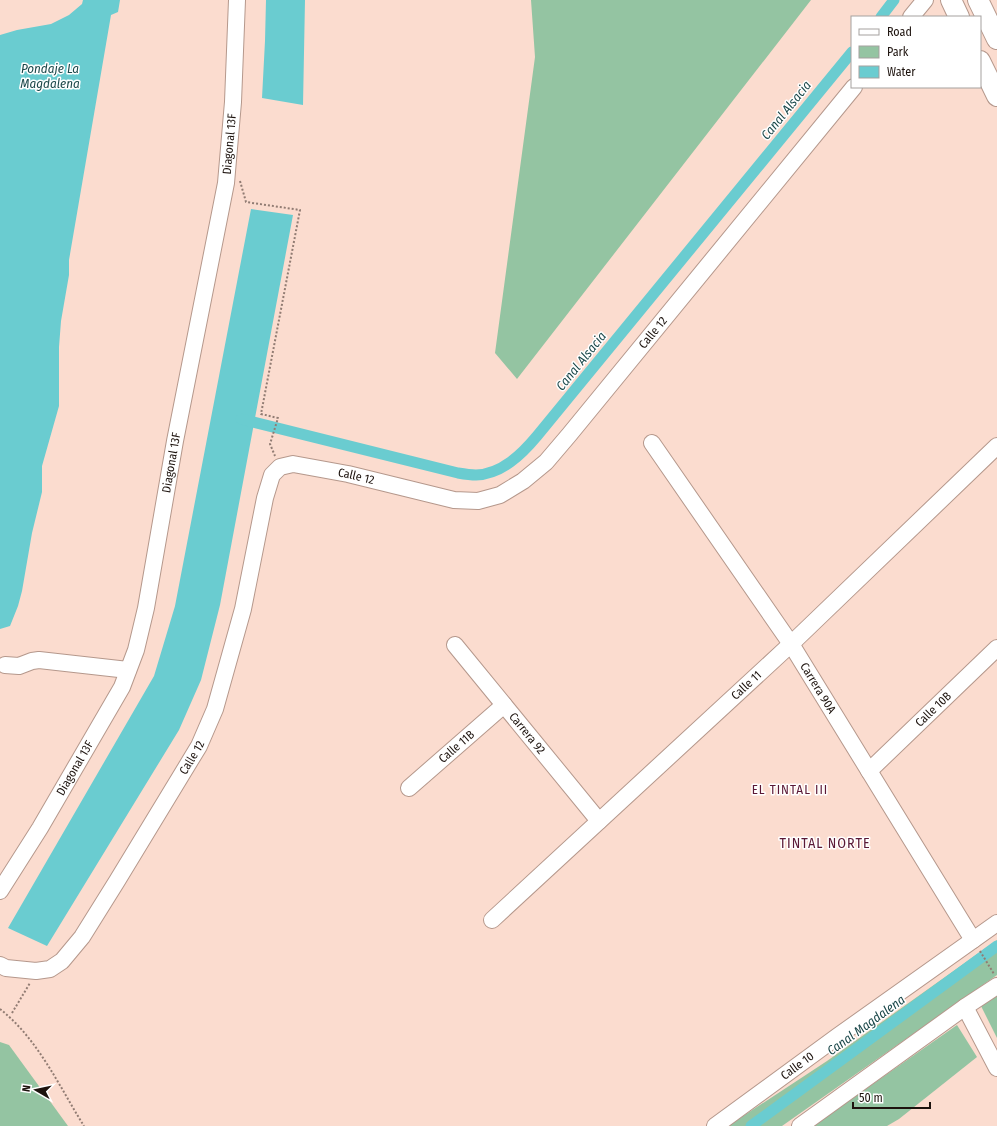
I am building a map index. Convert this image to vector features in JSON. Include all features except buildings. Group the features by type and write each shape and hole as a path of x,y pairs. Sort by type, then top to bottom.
{"main road":[{"path":"951,0 959,16"},
{"path":"978,0 997,39"},
{"path":"981,63 997,96"}],"street":[{"name":"Diagonal 13F","path":"0,891 40,828 122,687 136,650 146,608 176,441 226,183 233,102 237,0"},
{"path":"912,16 925,0"},
{"name":"Calle 12","path":"0,965 6,968 36,971 50,968 62,960 82,937 199,746 215,709 243,609 265,498 272,475 280,468 293,464 348,474 454,500 478,501 500,495 523,481 546,462 569,435 853,88"},
{"name":"Carrera 90A","path":"652,443 791,644 977,946"},
{"name":"Calle 11","path":"492,920 791,644 997,446"},
{"name":"Carrera 92","path":"455,645 599,822"},
{"name":"Calle 10B","path":"869,771 997,648"},
{"path":"5,665 19,666 39,660 128,670"},
{"name":"Calle 11B","path":"409,788 504,705"},
{"name":"Calle 10","path":"715,1126 843,1032 977,946 997,923"},
{"path":"800,1126 965,1007 997,986"},
{"path":"965,1007 997,1068"}],"path":[{"path":"240,180 246,202 300,210 261,414 278,418 270,444"},
{"path":"977,946 997,979"},
{"path":"12,1013 36,971"},
{"path":"0,1009 14,1020 38,1050 84,1126"}],"green space":[{"path":"531,0 811,0 517,379 495,353 535,57"},
{"path":"997,940 997,975 782,1126 728,1126 827,1061"},
{"path":"997,994 997,1038 980,1004"},
{"path":"957,1025 977,1057 899,1119 887,1126 813,1126"},
{"path":"0,1042 9,1045 68,1126 0,1126"}],"water":[{"name":"Pondaje La Magdalena","path":"83,0 120,0 118,12 111,15 69,260 69,275 61,321 59,347 59,406 42,466 42,492 32,533 22,591 10,626 0,629 0,35 17,30 51,24 69,15 82,4"},
{"path":"266,0 305,0 303,105 262,98"},
{"path":"251,209 293,215 220,605 201,680 179,730 47,946 8,928 154,676 175,606"}],"waterway":[{"name":"Canal Alsacia","path":"882,16 894,0"},
{"name":"Canal Alsacia","path":"241,419 458,473 474,475 485,474 503,467 525,450 537,436 851,53"},
{"name":"Canal Magdalena","path":"751,1126 997,946"}],"district":[{"name":"EL TINTAL III","path":"790,789"},
{"name":"TINTAL NORTE","path":"825,843"}]}
